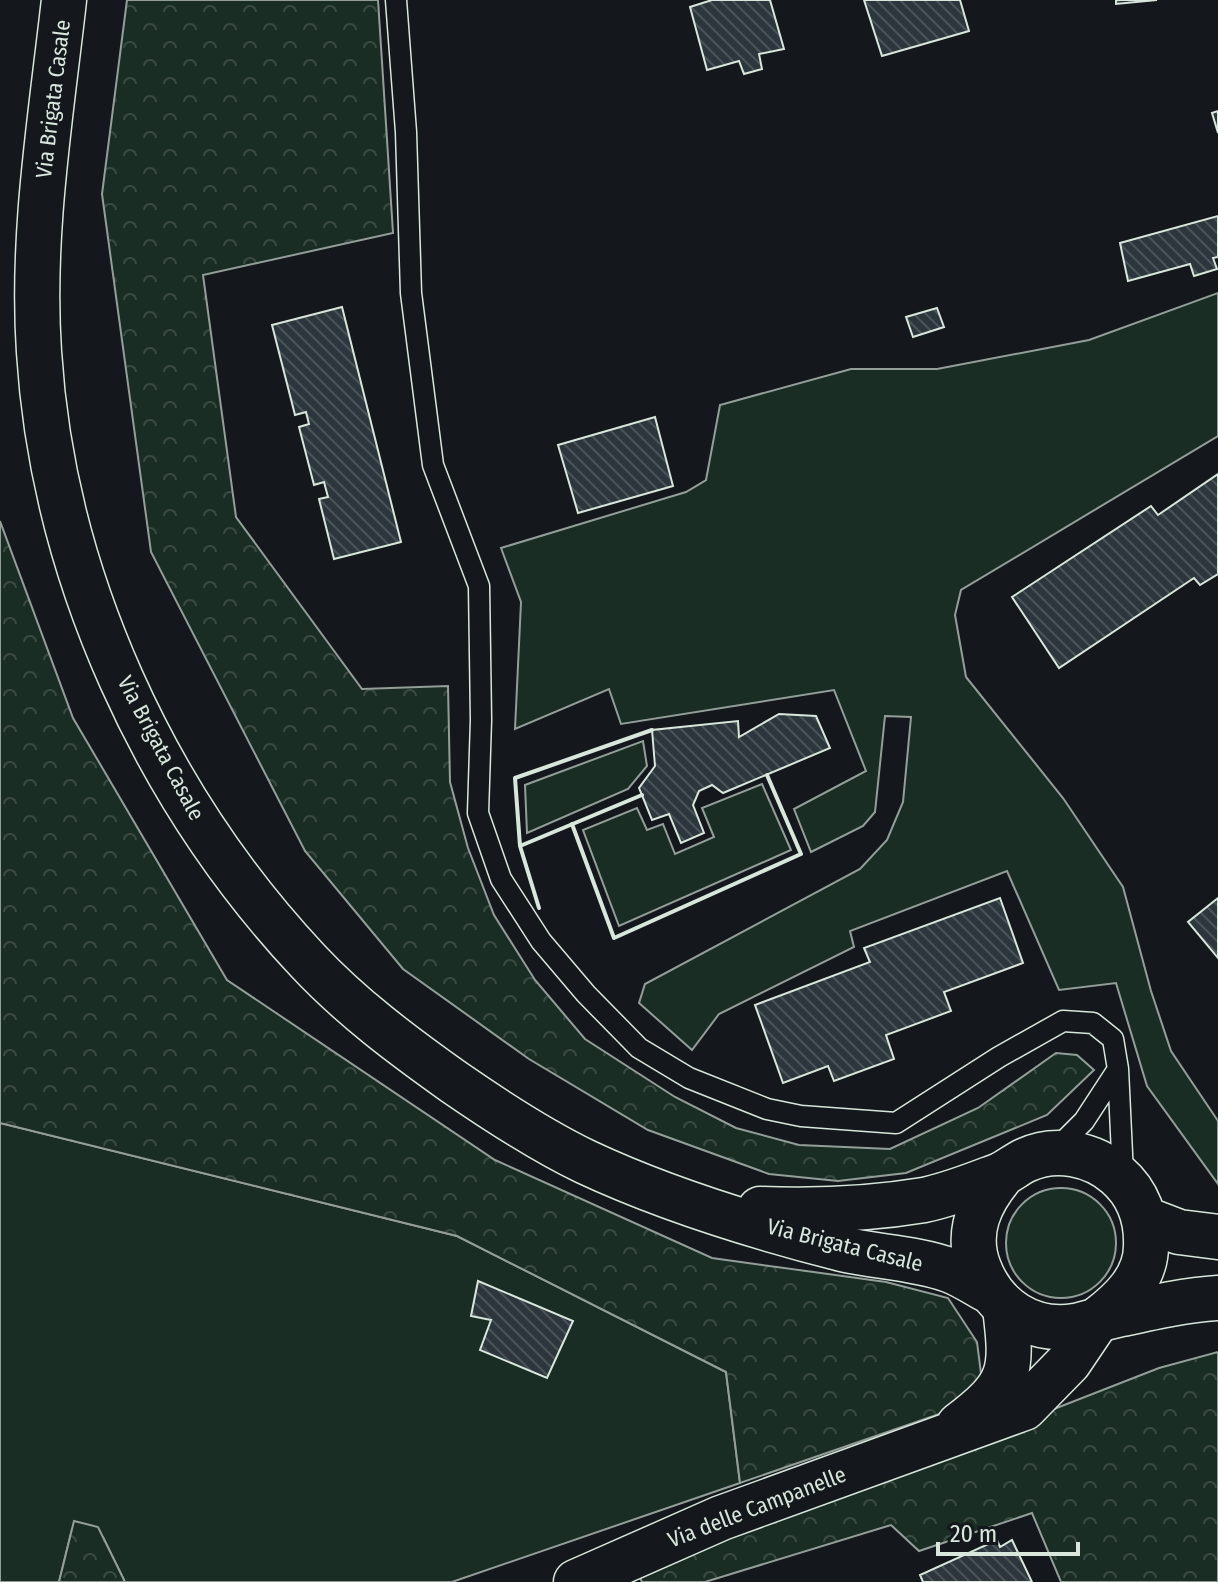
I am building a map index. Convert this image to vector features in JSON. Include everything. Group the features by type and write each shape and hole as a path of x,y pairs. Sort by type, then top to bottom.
{"main road":[{"name":"Via Brigata Casale","path":"64,0 38,249 39,352 56,472 78,562 135,711 183,796 243,886 310,963 349,1001 411,1051 482,1101 586,1162 697,1206 845,1249 947,1269 1028,1322 1050,1326 1074,1326 1186,1300 1218,1298"},
{"name":"Via Brigata Casale","path":"697,1206 814,1211 926,1199 1003,1174 1026,1159 1052,1153 1080,1155 1104,1163 1123,1180 1137,1199 1145,1219"},
{"name":"Via Brigata Casale","path":"997,1300 978,1267 973,1243 976,1218 986,1194 1003,1174"},
{"path":"1098,1319 1122,1302 1138,1277 1146,1249 1145,1219 1179,1232 1218,1237"},
{"name":"Via delle Campanelle","path":"941,1438 987,1404 1009,1371 1010,1343 997,1300"},
{"name":"Via delle Campanelle","path":"576,1582 721,1518 1024,1408 1069,1362 1098,1319"}],"lane":[{"path":"396,0 406,132 411,293 433,465 479,586 481,720 478,813 501,879 541,941 586,994 639,1048 689,1078 767,1109 801,1116 896,1123 999,1057 1063,1021 1093,1023 1113,1039 1118,1069 1123,1180"},
{"path":"1052,1153 1084,1121 1118,1069"}],"green space":[{"path":"127,0 378,0 393,233 203,275 236,517 362,689 448,686 450,782 468,848 494,915 535,980 585,1039 675,1097 736,1128 799,1145 890,1149 978,1108 1056,1053 1077,1055 1094,1070 1047,1115 906,1173 838,1181 769,1174 648,1130 529,1059 403,969 305,851 151,552 102,194"},
{"path":"1218,293 1218,436 961,590 955,615 966,677 1063,798 1123,887 1171,1051 1218,1121 1218,1184 1147,1086 1116,983 1059,990 1007,871 850,931 854,947 719,1014 692,1050 639,1003 645,984 860,869 887,840 903,802 911,717 885,716 875,812 863,826 811,852 794,809 866,771 834,690 621,724 609,689 515,729 521,602 501,548 686,492 706,480 720,405 851,369 937,369 1089,340"},
{"path":"0,521 73,718 227,980 495,1160 712,1258 886,1282 948,1298 977,1342 982,1381 948,1411 740,1483 726,1372 457,1236 0,1123"},
{"path":"643,741 647,766 628,789 527,833 525,785"},
{"path":"762,784 791,850 619,926 583,830 637,808 647,830 663,824 675,854 714,837 702,808"},
{"path":"0,1123 457,1236 726,1372 740,1483 452,1582 125,1582 103,1537 72,1529 59,1582 0,1582"},
{"path":"1061,1188 1082,1192 1100,1204 1112,1222 1116,1243 1112,1264 1100,1282 1082,1294 1061,1298 1040,1294 1022,1282 1010,1264 1006,1243 1010,1222 1022,1204 1040,1192"},
{"path":"1218,1352 1218,1582 1061,1582 1032,1513 919,1551 891,1525 705,1582 642,1582 637,1572 1159,1368"},
{"path":"74,1521 98,1527 125,1582 59,1582"}],"building":[{"path":"712,0 770,0 784,49 759,54 762,69 744,74 739,61 707,70 690,7"},
{"path":"864,0 960,0 969,31 882,56"},
{"path":"1116,0 1157,0 1116,4"},
{"path":"1218,111 1218,133 1212,113"},
{"path":"1218,216 1218,257 1213,258 1217,269 1194,276 1190,264 1128,281 1120,243"},
{"path":"342,307 401,542 334,559 319,499 328,497 324,482 314,485 299,427 309,424 306,412 295,415 272,325"},
{"path":"937,308 944,327 913,337 906,317"},
{"path":"655,417 673,486 578,513 558,445"},
{"path":"1218,474 1218,574 1200,585 1194,578 1059,668 1012,597 1151,506 1158,515"},
{"path":"779,714 816,716 830,748 723,793 712,785 699,791 693,805 704,833 681,843 669,814 652,820 639,788 655,766 652,730 738,721 739,737"},
{"path":"1000,898 1023,963 944,992 951,1011 886,1035 894,1059 834,1081 828,1066 783,1083 755,1005 870,962 864,948"},
{"path":"1218,898 1218,958 1188,922"},
{"path":"478,1281 573,1321 547,1378 480,1350 491,1320 471,1316"},
{"path":"997,1540 1000,1547 1012,1540 1032,1582 923,1582 920,1575"}],"wall":[{"path":"642,795 520,846 515,778 652,730"},
{"path":"572,824 614,938 801,854 767,775"},
{"path":"520,846 539,908"}]}
